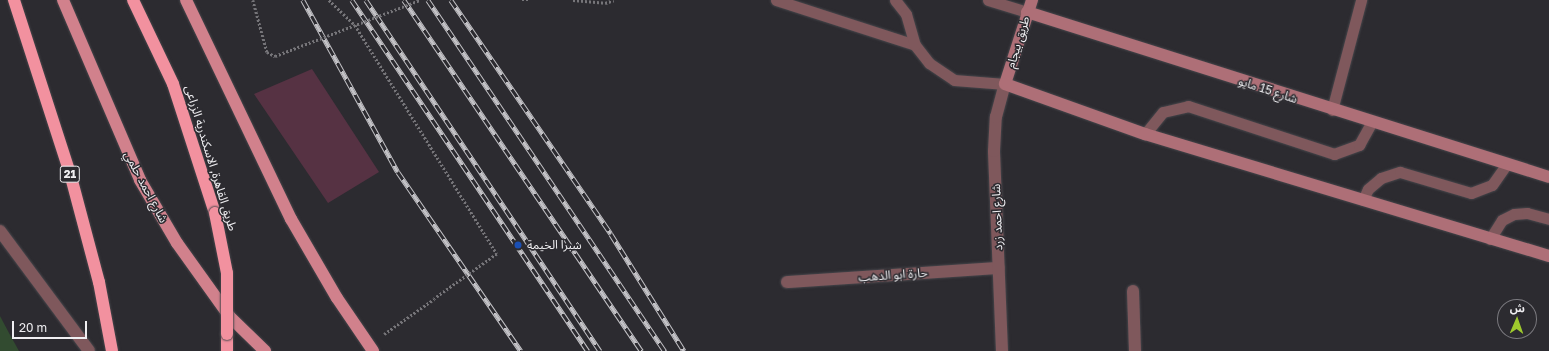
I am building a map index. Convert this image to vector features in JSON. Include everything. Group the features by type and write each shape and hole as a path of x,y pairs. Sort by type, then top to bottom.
{"highway":[{"name":"21","path":"14,0 71,177 100,282 112,351"},
{"name":"طريق القاهرة, الاسكندرية الزراعى","path":"133,0 173,84 215,213 227,273 227,351"}],"main road":[{"path":"8,0 20,16"},
{"name":"شارع احمد حلمي","path":"63,0 147,192 177,243 230,317 265,351"},
{"path":"186,0 291,219 337,298 371,348"},
{"name":"طريق بيجام","path":"1005,84 1032,0"},
{"name":"شارع 15 مايو","path":"1027,12 1332,110 1506,165 1549,177"},
{"path":"1005,84 1145,134 1549,256"}],"street":[{"name":"شارع احمد زرد","path":"1002,351 994,151 996,117 1005,84"},
{"path":"1,234 89,351"},
{"name":"حارة ابو الدهب","path":"787,282 999,268"},
{"path":"1133,292 1135,351"}],"lane":[{"path":"776,0 915,45"},
{"path":"895,0 906,14 915,45 929,63 954,80 1005,84"},
{"name":"شارع 15 مايو","path":"988,0 1027,12"},
{"path":"1332,110 1361,0"},
{"path":"1145,134 1163,112 1188,106 1334,154 1359,145 1372,122"},
{"path":"1362,200 1368,189 1381,178 1400,172 1471,193 1492,184 1506,165"},
{"path":"1490,239 1502,220 1514,214 1527,213 1549,219"}],"path":[{"path":"253,0 267,52 275,56 420,0"},
{"path":"329,0 354,25 497,254 434,299 371,348"},
{"path":"522,0 528,0"},
{"path":"573,0 605,3 614,0"}],"green space":[{"path":"0,316 9,333 19,351 0,351"}],"building":[{"path":"312,69 379,172 328,203 254,94"}],"railway":[{"path":"303,0 398,172 521,351"},
{"path":"352,0 588,351"},
{"path":"366,0 600,351"},
{"path":"404,0 642,351"},
{"path":"428,0 665,351"},
{"path":"451,0 611,234 684,351"}],"place":[{"name":"شبرا الخيمة","path":"518,245"}]}
